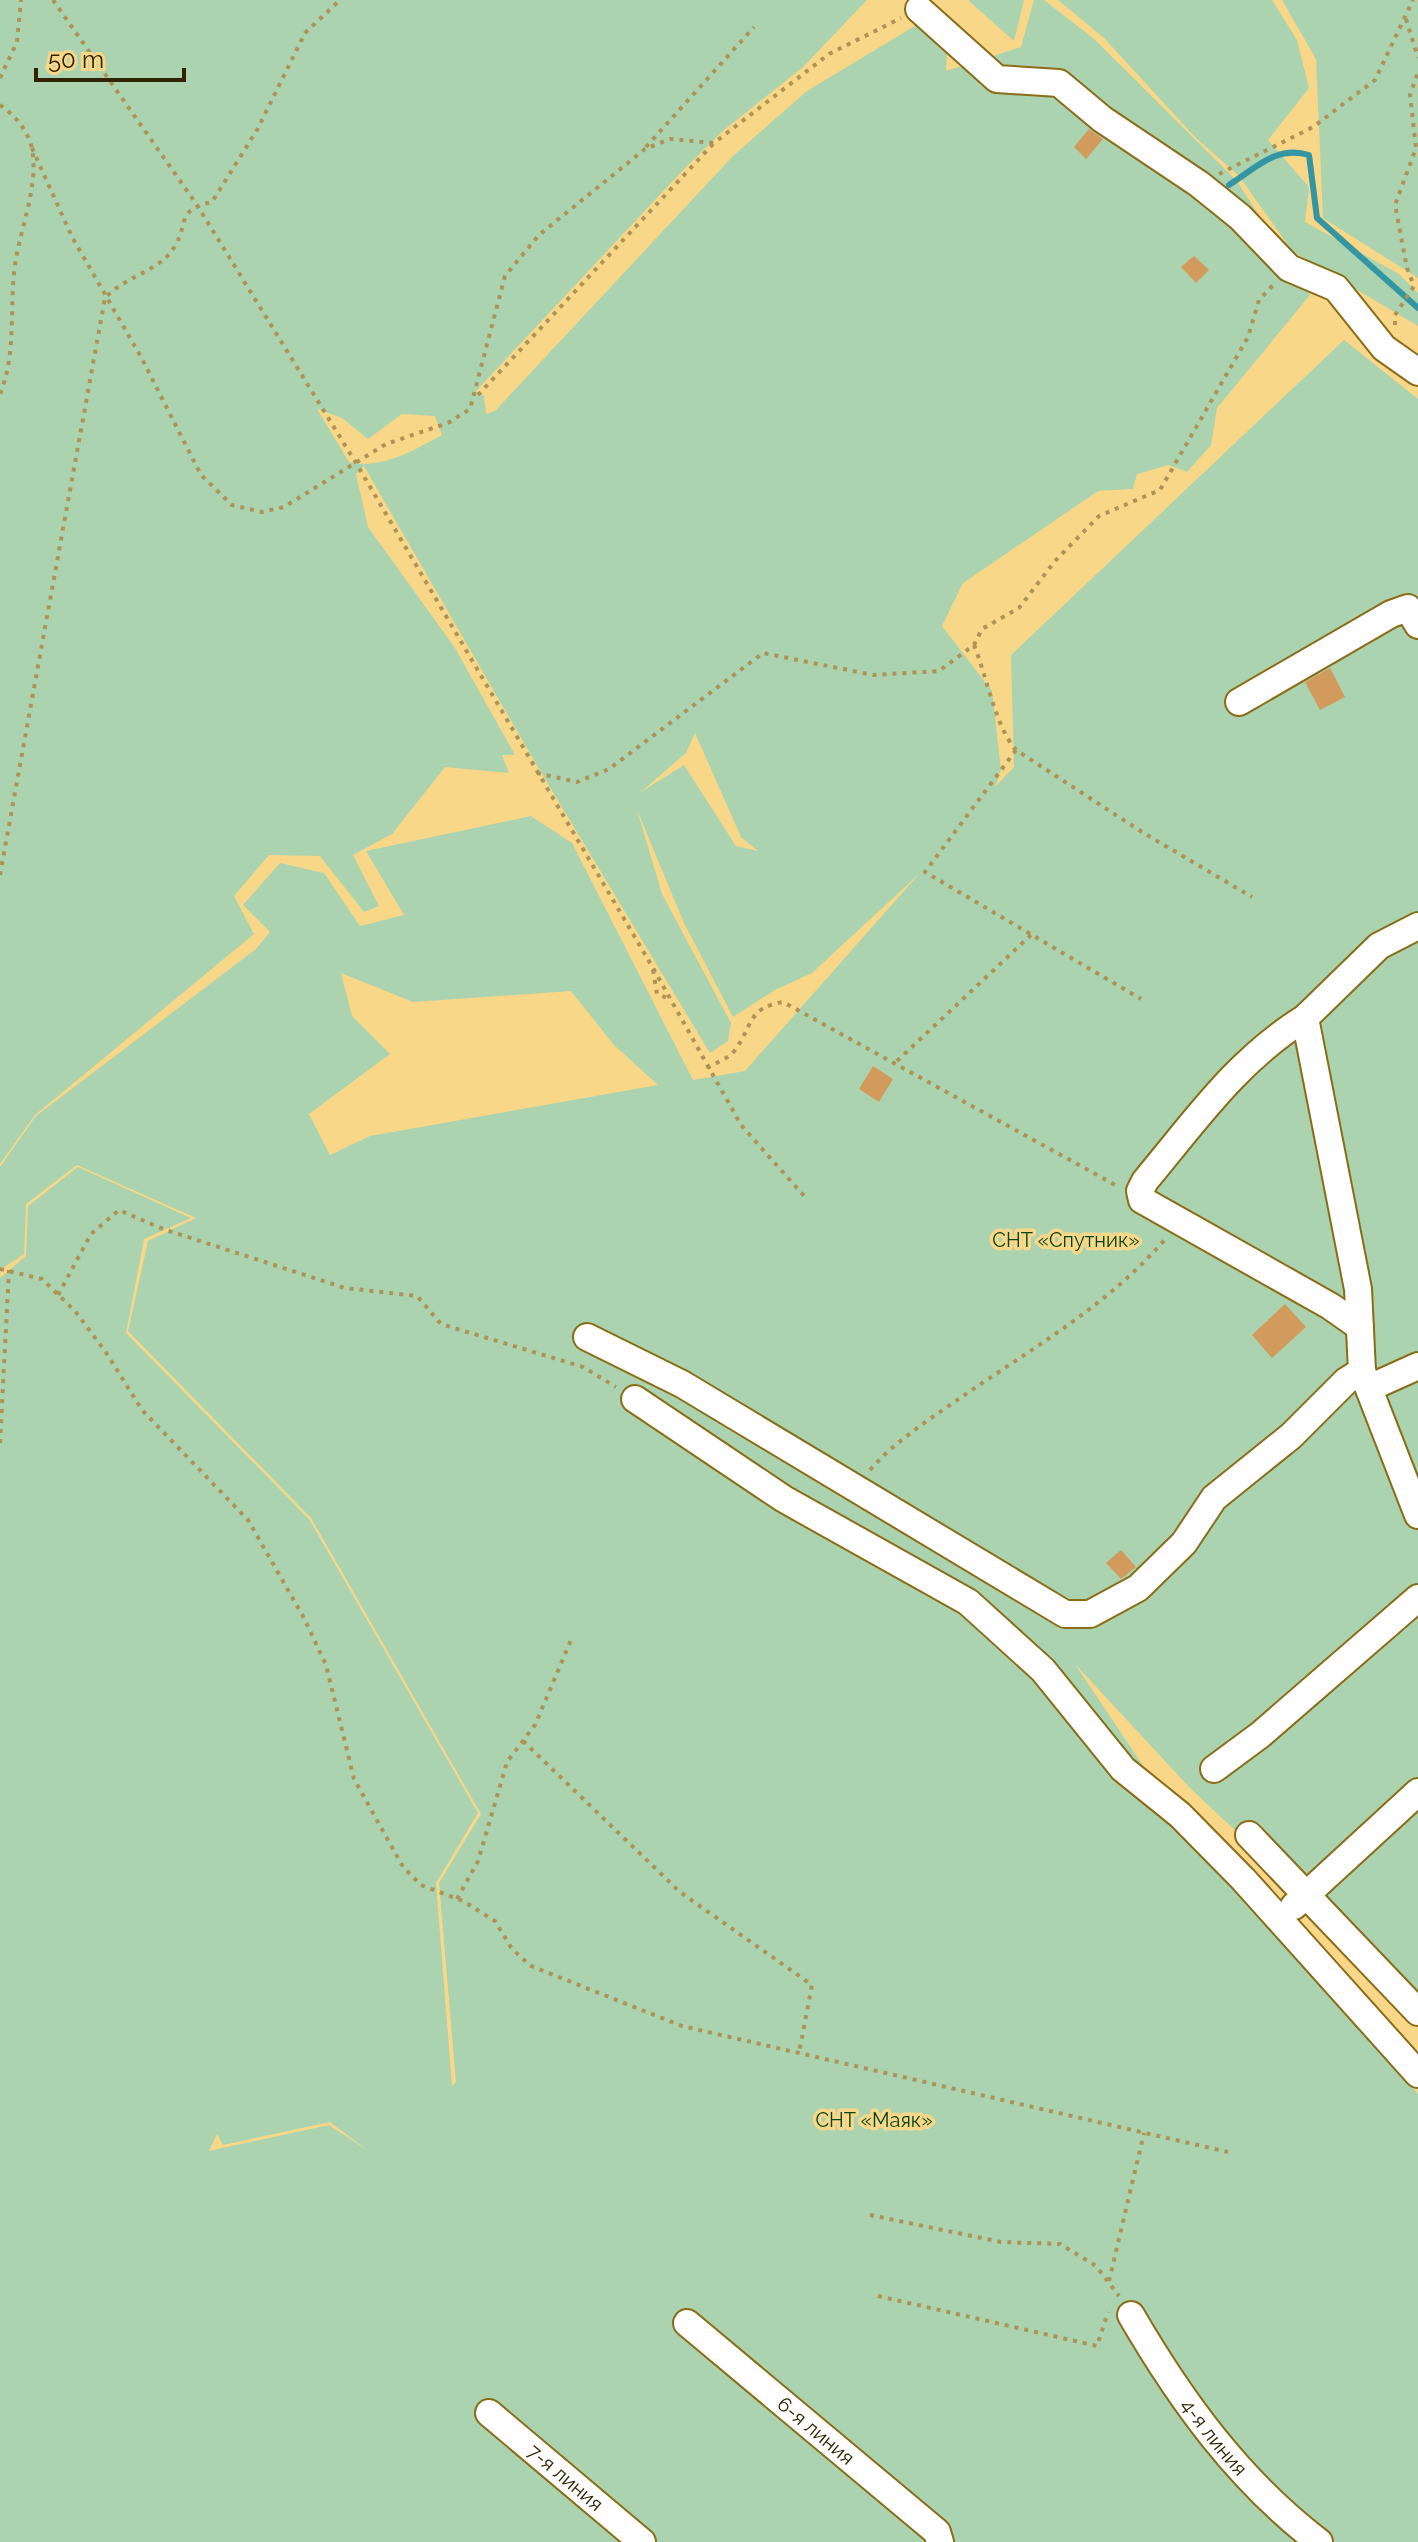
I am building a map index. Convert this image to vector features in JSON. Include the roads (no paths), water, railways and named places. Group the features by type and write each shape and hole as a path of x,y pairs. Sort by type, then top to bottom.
{"street":[{"path":"919,9 997,79 1059,83 1102,119 1199,184 1240,217 1289,268 1336,288 1384,348 1418,372"},
{"path":"1239,702 1320,653 1415,612"},
{"path":"1360,1327 1330,1306 1142,1200 1140,1191 1145,1181 1247,1059 1305,1018 1379,946 1418,926"},
{"path":"1305,1018 1353,1259 1366,1380 1418,1515"},
{"path":"587,1337 682,1384 1065,1614 1090,1614 1138,1588 1184,1543 1214,1498 1291,1436 1346,1381 1366,1380 1418,1366"},
{"path":"635,1399 784,1499 968,1602 1043,1670 1123,1769 1180,1815 1418,2074"},
{"path":"1214,1769 1260,1735 1418,1598"},
{"path":"1279,1920 1418,1792"},
{"path":"1249,1835 1418,2012"},
{"name":"4-я линия","path":"1131,2315 1172,2384 1215,2442 1308,2538"},
{"name":"6-я линия","path":"687,2323 937,2532 940,2542"},
{"name":"7-я линия","path":"489,2413 642,2542"}],"waterway":[{"path":"1229,185 1276,156 1286,153 1309,155 1317,218 1418,308"}],"park label":[{"name":"СНТ «Спутник»","path":"1066,1240"},
{"name":"СНТ «Маяк»","path":"874,2120"}]}
